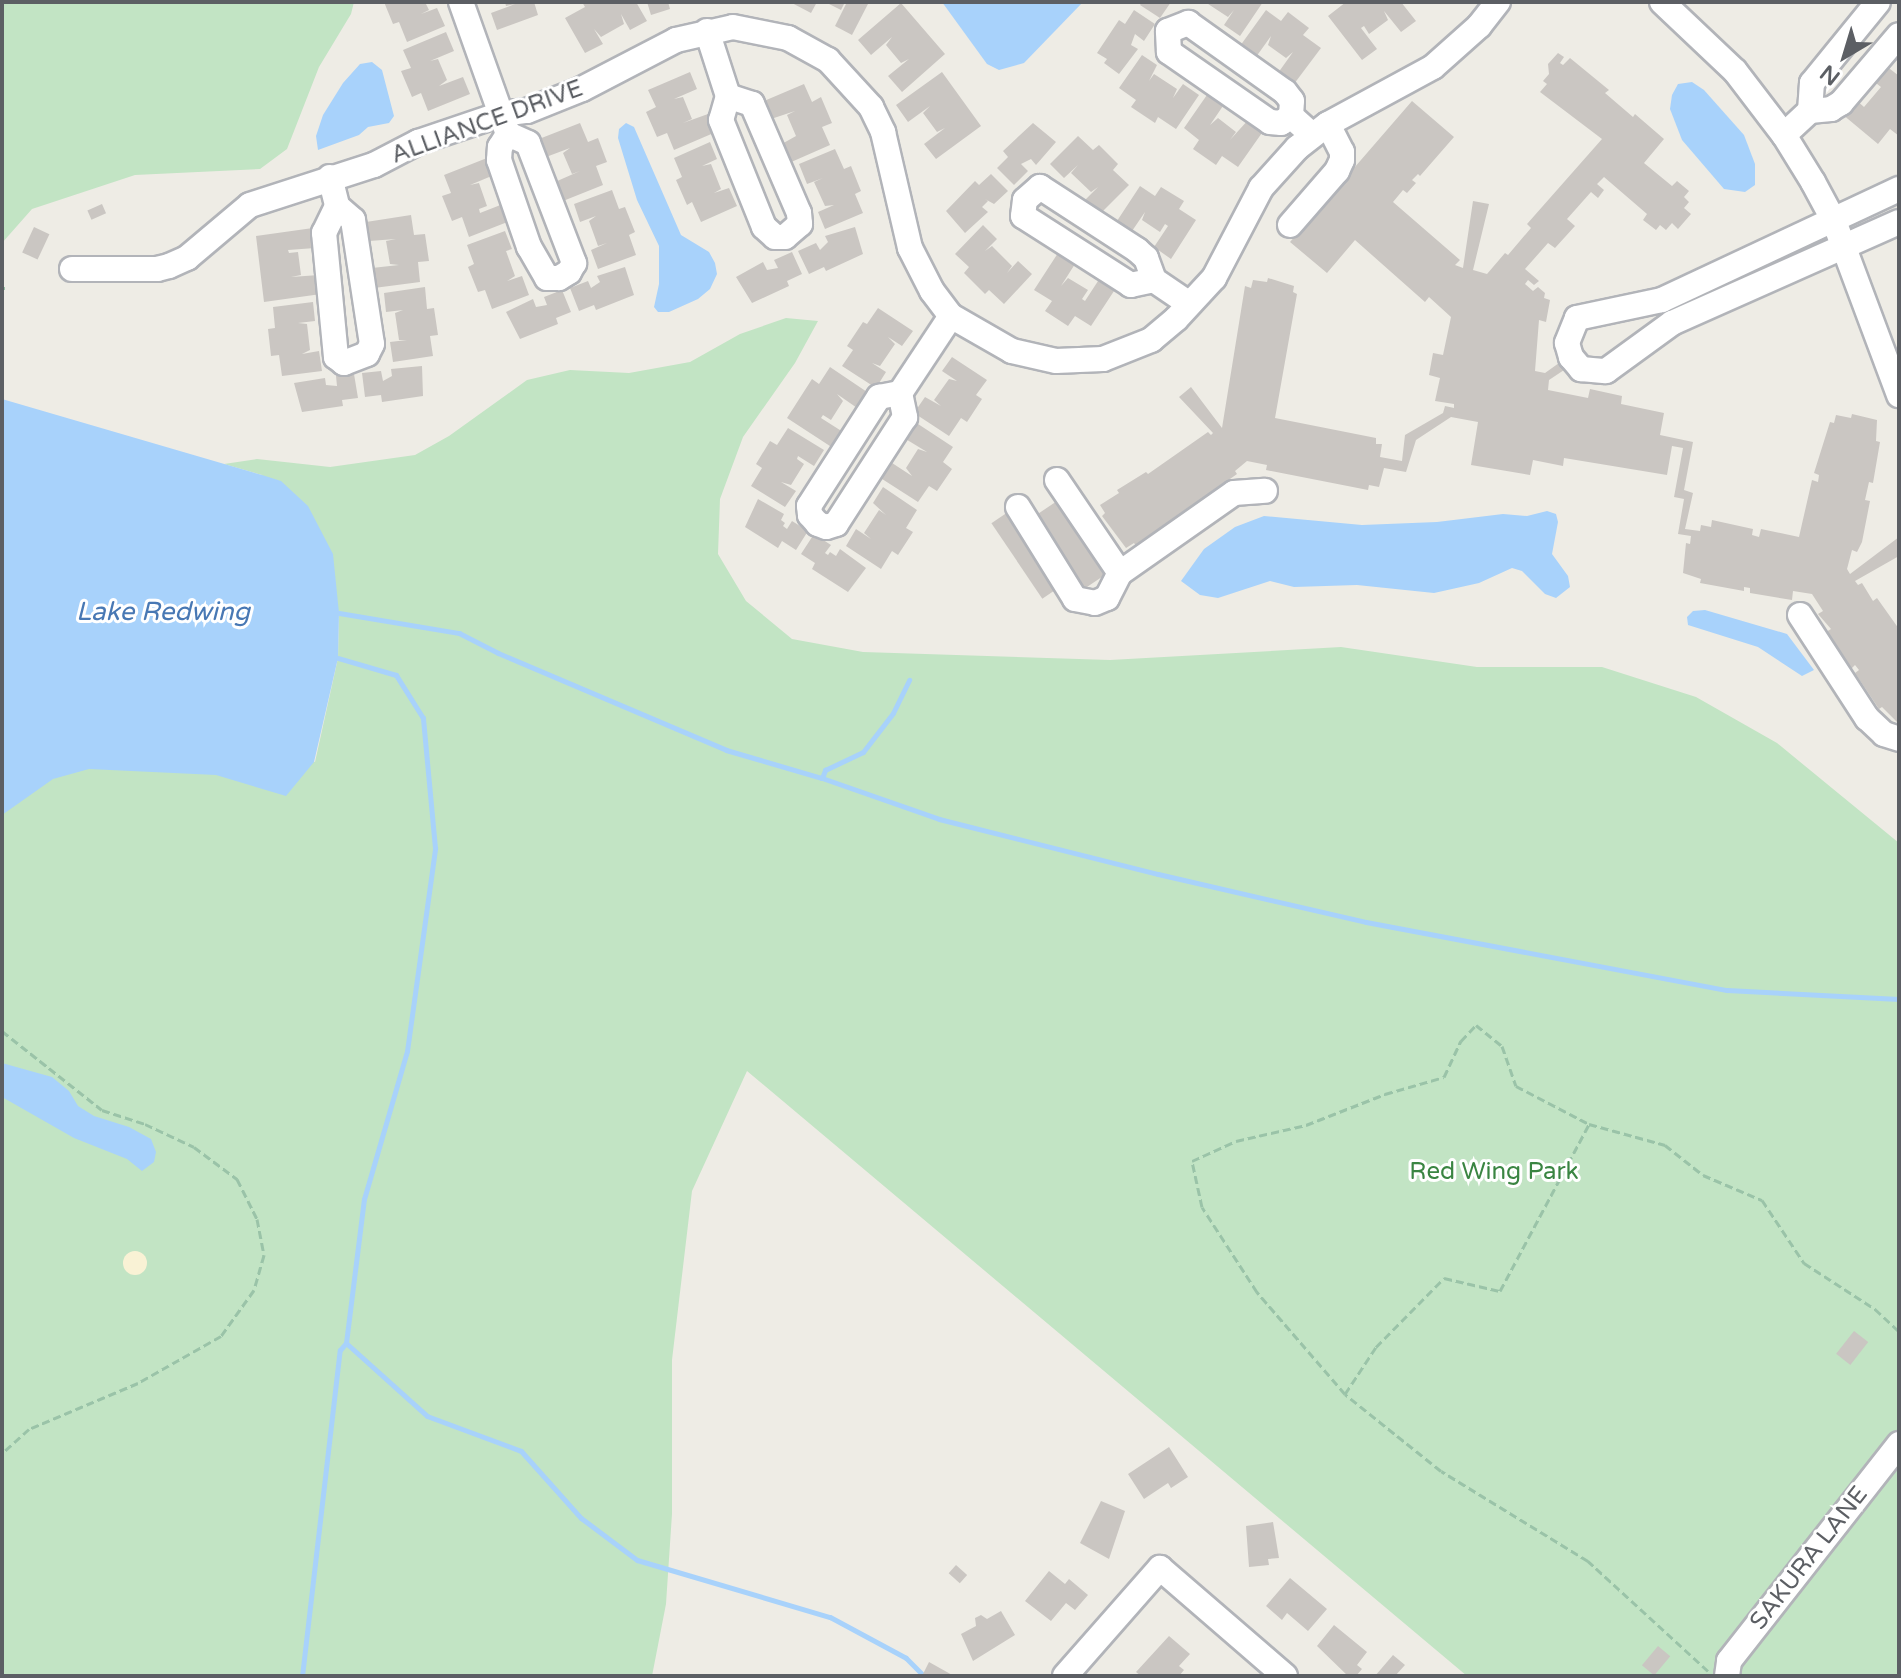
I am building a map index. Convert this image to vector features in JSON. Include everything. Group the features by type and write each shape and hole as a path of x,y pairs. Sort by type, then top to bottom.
{"street":[{"path":"461,2 504,124 499,160 529,247 547,278 559,278 569,272 574,263 528,143 504,124"},
{"name":"ALLIANCE DRIVE","path":"72,269 157,269 169,266 187,258 250,205 374,165 418,142 504,124 582,89 676,40 733,27 788,38 828,60 871,107 883,132 910,248 932,291 951,316 1012,351 1078,361 1103,359 1151,340 1214,278 1261,188 1320,130 1433,67 1479,26 1498,2"},
{"path":"1662,2 1735,71 1784,135 1834,221 1891,350 1899,395"},
{"path":"1810,111 1812,83 1878,2"},
{"path":"1188,23 1285,92 1292,101 1291,116 1281,123 1270,122 1169,52 1168,31 1188,23"},
{"path":"707,31 728,96 721,120 764,227 775,237 785,237 800,224 799,213 752,104 728,96"},
{"path":"1784,135 1810,111 1831,109 1841,103 1899,35"},
{"path":"1290,225 1337,171 1342,160 1342,152 1320,130 1291,116"},
{"path":"330,177 337,206 353,220 372,344 367,354 344,363 336,357 324,233 337,206"},
{"path":"1154,280 1131,285 1023,216 1025,200 1040,187 1137,250 1146,258 1154,280 1188,303"},
{"path":"1899,189 1662,300 1577,318 1567,343 1571,357 1581,369 1606,371 1672,323 1899,222"},
{"path":"900,393 879,397 809,506 810,515 818,524 826,527 836,524 905,417 900,393 951,316"},
{"path":"1057,480 1120,573"},
{"path":"1018,507 1075,599 1095,603 1107,598 1120,573 1234,493 1265,491"},
{"path":"1800,615 1867,718 1884,734 1899,739"},
{"name":"SAKURA LANE","path":"1727,1676 1729,1661 1899,1444"},
{"path":"1065,1676 1160,1568 1285,1676"}],"path":[{"path":"1714,1676 1588,1561 1441,1471 1345,1394 1257,1292 1202,1207 1192,1161 1236,1141 1306,1125 1385,1094 1444,1077 1461,1041 1476,1025 1502,1046 1516,1086 1589,1124 1665,1145 1703,1175 1762,1200 1804,1263 1875,1309 1899,1331"},
{"path":"2,1031 102,1110 145,1124 194,1147 237,1179 257,1219 264,1255 254,1290 221,1336 138,1383 29,1429 2,1453"},
{"path":"1345,1394 1376,1347 1444,1278 1500,1291 1589,1124"}],"green space":[{"path":"2,2 354,2 351,14 319,67 287,149 260,169 135,175 32,209 2,243"},
{"name":"Red Wing Park","path":"786,318 818,321 795,363 743,437 720,499 718,554 746,601 792,639 863,652 1110,660 1341,647 1477,667 1602,667 1696,697 1777,743 1899,843 1899,1676 1467,1676 747,1071 692,1191 672,1360 672,1514 666,1604 652,1676 2,1676 2,672 315,762 338,658 339,613 262,475 224,464 257,459 330,467 415,455 449,436 527,380 570,370 629,373 690,362 740,334"}],"sand":[{"path":"130,1251 140,1251 147,1258 147,1268 140,1275 130,1275 123,1268 123,1258"}],"water":[{"path":"942,2 1083,2 1024,63 999,70 987,64"},
{"path":"372,62 382,70 394,116 389,123 368,127 359,135 318,150 316,136 323,115 343,83 360,64"},
{"path":"1692,82 1704,90 1744,135 1755,164 1755,185 1745,192 1724,189 1682,140 1670,109 1672,95 1678,84"},
{"path":"626,123 634,127 681,235 709,252 715,263 717,274 710,289 698,299 669,312 658,312 654,307 659,284 659,246 637,200 618,138 619,129"},
{"name":"Lake Redwing","path":"2,399 281,481 308,506 333,554 339,613 338,658 314,762 286,796 216,775 89,769 53,779 2,815"},
{"path":"1547,511 1556,514 1558,522 1552,554 1568,576 1570,587 1556,598 1545,594 1522,571 1512,568 1479,583 1434,593 1357,585 1294,587 1270,581 1218,598 1200,595 1181,581 1204,549 1235,527 1264,516 1362,525 1437,522 1503,514 1527,516"},
{"path":"1705,610 1787,634 1814,670 1802,676 1758,647 1688,625 1687,617 1693,611"},
{"path":"2,1063 52,1077 69,1091 78,1106 94,1116 129,1127 151,1139 156,1152 154,1162 142,1171 127,1159 74,1138 2,1097"}],"building":[{"path":"384,2 425,2 429,10 421,14 437,8 445,26 407,42 399,22 393,24"},
{"path":"505,2 534,2 538,15 497,30 491,13 515,4 506,6"},
{"path":"582,2 636,2 647,21 630,30 621,14 624,24 601,37 594,29 603,44 585,53 565,18 585,7"},
{"path":"647,2 668,2 670,9 651,15"},
{"path":"790,2 817,2 811,13"},
{"path":"825,2 845,2 841,10"},
{"path":"847,2 869,2 852,35 835,26"},
{"path":"1142,2 1171,2 1160,18 1140,5"},
{"path":"1205,2 1263,2 1240,36 1224,25 1234,10 1228,17"},
{"path":"1346,2 1401,2 1416,21 1401,32 1384,11 1388,20 1369,34 1364,26 1361,28 1377,49 1362,60 1328,16"},
{"path":"901,3 945,54 902,92 888,76 909,59 901,63 886,45 892,37 871,55 858,40"},
{"path":"1134,10 1155,24 1144,41 1135,34 1131,45 1138,49 1119,74 1104,63 1107,59 1097,53 1119,20 1125,24"},
{"path":"1266,10 1281,21 1288,12 1309,28 1303,35 1321,48 1294,84 1278,73 1293,52 1286,58 1268,45 1271,36 1256,57 1240,46"},
{"path":"446,32 454,51 430,61 438,59 447,80 439,86 463,77 470,94 428,111 421,93 412,97 401,71 411,68 403,50"},
{"path":"1558,53 1564,57 1560,63 1563,65 1570,58 1609,90 1605,93 1664,139 1644,163 1672,186 1677,181 1689,191 1684,197 1689,202 1684,208 1691,214 1678,229 1672,223 1666,230 1660,225 1656,230 1643,220 1647,214 1604,177 1597,184 1604,190 1598,198 1591,192 1567,219 1575,226 1555,248 1548,243 1525,269 1539,281 1534,285 1528,280 1525,284 1533,291 1538,287 1545,293 1544,298 1550,300 1546,322 1539,320 1535,371 1545,373 1559,363 1564,370 1549,380 1548,390 1588,398 1590,389 1622,396 1621,404 1664,413 1660,435 1693,442 1684,490 1693,493 1685,529 1700,531 1701,525 1711,527 1712,520 1753,529 1752,535 1759,537 1761,529 1799,537 1812,480 1818,482 1819,475 1814,473 1830,422 1834,423 1836,415 1851,418 1852,414 1877,420 1876,441 1880,442 1873,483 1869,482 1865,500 1870,501 1862,542 1857,552 1852,550 1847,569 1850,574 1899,537 1899,556 1855,581 1858,585 1862,583 1873,601 1877,598 1899,629 1899,724 1882,707 1879,709 1855,673 1859,670 1855,665 1851,669 1826,632 1831,629 1818,614 1823,611 1812,594 1793,591 1792,600 1750,593 1750,588 1744,587 1744,591 1700,583 1701,579 1683,573 1686,543 1690,544 1691,536 1678,534 1684,499 1674,497 1683,448 1672,446 1667,475 1564,458 1563,466 1533,460 1530,475 1471,465 1478,422 1451,417 1416,440 1406,472 1384,468 1379,487 1369,485 1368,490 1266,470 1267,465 1247,461 1235,471 1237,474 1136,546 1134,543 1126,548 1102,516 1105,513 1100,505 1119,493 1117,490 1146,472 1148,474 1208,432 1213,433 1179,397 1191,387 1222,428 1245,286 1251,288 1253,280 1267,282 1268,278 1294,286 1293,292 1297,294 1275,418 1376,438 1376,444 1382,444 1380,457 1402,461 1405,435 1443,413 1445,406 1454,408 1454,404 1435,401 1440,378 1429,375 1433,353 1443,355 1451,317 1429,297 1425,302 1355,240 1327,273 1290,242 1412,101 1454,137 1420,176 1418,174 1412,180 1416,183 1407,193 1403,190 1393,202 1460,260 1455,265 1463,268 1473,201 1489,204 1473,270 1487,274 1531,228 1527,224 1602,139 1540,92 1547,84 1543,81 1549,74 1548,64"},
{"path":"1142,55 1157,65 1149,81 1154,74 1177,89 1173,98 1183,84 1199,95 1176,129 1158,117 1155,123 1131,107 1136,100 1119,88"},
{"path":"1885,65 1899,76 1899,136 1890,129 1878,144 1842,114 1855,99 1864,107 1881,87 1872,80"},
{"path":"690,72 697,89 674,99 683,97 692,119 683,123 708,114 716,132 674,150 667,133 657,137 646,112 656,107 648,90"},
{"path":"942,72 981,126 936,159 924,144 945,128 937,132 923,113 930,106 908,122 896,105"},
{"path":"804,84 812,102 821,97 832,123 822,127 830,145 789,163 780,145 796,136 787,115 795,111 771,119 764,101"},
{"path":"1209,92 1225,103 1210,125 1218,118 1236,132 1230,140 1249,119 1264,130 1238,167 1222,156 1216,165 1193,149 1199,140 1184,128"},
{"path":"580,123 588,142 598,138 607,162 596,166 603,185 563,201 555,182 580,171 572,174 563,153 570,148 546,157 539,139"},
{"path":"1033,123 1056,142 1036,165 1031,159 1021,164 1028,171 1014,185 997,168 1008,157 1003,151"},
{"path":"1078,136 1093,150 1099,145 1118,164 1113,170 1129,185 1100,214 1085,200 1098,187 1091,192 1071,173 1078,165 1064,178 1050,164"},
{"path":"710,142 717,159 702,166 711,164 721,189 714,193 729,188 737,206 701,222 692,202 687,205 676,180 682,177 674,158"},
{"path":"835,149 844,169 851,166 861,191 855,194 863,213 825,229 818,212 834,205 825,206 814,182 823,178 807,184 799,164"},
{"path":"487,158 494,175 470,185 479,183 487,206 479,209 480,213 503,204 510,221 469,237 462,217 452,221 442,196 451,193 444,175"},
{"path":"991,174 1008,191 994,204 985,199 988,201 982,207 988,212 965,233 946,211 975,181 979,185"},
{"path":"1140,186 1155,196 1161,187 1184,201 1179,209 1196,220 1171,259 1154,247 1168,226 1165,224 1160,232 1142,220 1145,212 1130,234 1115,224"},
{"path":"612,190 619,209 625,207 635,232 629,235 636,255 598,269 591,250 607,243 598,246 589,221 596,216 580,222 574,204"},
{"path":"102,204 106,213 91,220 87,211"},
{"path":"411,215 414,235 425,234 429,261 418,262 420,282 374,288 372,268 399,265 390,264 386,241 396,239 369,241 366,222"},
{"path":"983,225 997,239 985,251 992,246 1012,266 1007,273 1018,261 1032,274 1004,304 989,290 985,294 964,273 969,267 955,254"},
{"path":"34,227 49,234 38,260 22,252"},
{"path":"855,227 863,254 826,271 824,267 809,274 798,251 816,243 820,250 828,242 825,236"},
{"path":"313,228 315,248 288,250 289,253 298,252 301,275 291,277 319,275 321,294 264,302 256,236"},
{"path":"505,231 512,249 506,251 515,276 507,281 522,276 529,295 492,309 485,290 478,292 468,267 474,264 467,245"},
{"path":"792,252 802,274 787,281 789,286 752,303 736,277 763,262 767,270 778,268 774,260"},
{"path":"1058,253 1075,264 1061,286 1068,278 1088,290 1082,299 1085,301 1100,278 1116,288 1091,326 1075,316 1068,326 1045,311 1052,301 1034,290"},
{"path":"625,267 634,295 596,310 594,305 579,311 570,288 588,281 591,288 600,282 597,276"},
{"path":"425,287 427,309 434,308 438,335 430,336 433,356 393,362 390,342 407,340 399,340 395,313 403,310 386,312 384,293"},
{"path":"562,290 571,312 556,318 558,324 520,339 506,312 533,299 536,307 547,305 544,297"},
{"path":"313,302 315,321 298,323 307,324 310,350 302,354 319,351 322,371 282,376 279,355 271,356 268,329 275,328 273,307"},
{"path":"878,308 913,331 902,346 888,337 895,344 880,366 872,363 886,372 876,388 842,366 853,350 847,346 863,322 867,324"},
{"path":"952,357 987,380 976,395 982,399 967,422 961,418 949,436 914,413 925,397 941,406 934,400 949,379 957,381 942,371"},
{"path":"422,366 423,396 382,402 381,395 365,397 362,373 381,371 383,381 392,376 391,369"},
{"path":"830,367 870,394 860,410 837,394 843,401 831,420 823,415 821,418 843,432 833,448 787,418 812,379 819,384"},
{"path":"354,374 358,398 342,400 343,406 302,412 294,383 325,378 326,385 337,386 336,376"},
{"path":"915,422 953,447 943,462 952,469 937,491 929,486 918,502 879,477 889,461 912,476 906,468 918,449 927,452 904,438"},
{"path":"788,428 824,450 814,466 798,456 797,459 804,464 791,485 781,482 796,491 785,507 751,486 762,468 756,464 770,441 777,445"},
{"path":"883,487 917,510 906,528 913,532 898,555 892,551 881,569 846,546 856,529 871,539 864,533 879,510 886,515 873,503"},
{"path":"758,499 784,514 781,520 787,529 792,521 808,531 796,550 782,541 778,548 745,527"},
{"path":"1060,499 1109,572 1081,591 1032,518"},
{"path":"1008,512 1059,587 1042,599 991,523"},
{"path":"814,534 831,545 825,553 828,555 830,552 836,556 840,549 866,568 848,592 812,569 815,563 801,554"},
{"path":"1854,1331 1868,1342 1850,1365 1836,1354"},
{"path":"1169,1447 1188,1477 1171,1488 1168,1483 1144,1499 1128,1474"},
{"path":"1101,1501 1125,1511 1109,1559 1080,1543"},
{"path":"1273,1522 1279,1558 1268,1559 1269,1565 1249,1567 1246,1526"},
{"path":"956,1565 967,1575 960,1583 949,1573"},
{"path":"1049,1571 1065,1584 1069,1579 1088,1595 1075,1610 1066,1603 1051,1621 1025,1601"},
{"path":"1290,1578 1327,1609 1308,1631 1287,1613 1282,1620 1266,1606"},
{"path":"1001,1611 1015,1635 973,1661 961,1634 976,1626 975,1618 981,1615 987,1619"},
{"path":"1334,1625 1367,1652 1357,1665 1362,1669 1356,1676 1348,1676 1317,1646"},
{"path":"1169,1636 1190,1654 1179,1666 1184,1670 1179,1676 1141,1676 1136,1672"},
{"path":"1658,1646 1670,1656 1654,1675 1642,1665"},
{"path":"1393,1655 1405,1665 1395,1676 1375,1676"},
{"path":"929,1662 954,1676 922,1676"}],"waterway":[{"path":"339,613 459,633 498,653 726,750 822,778 939,819 1158,874 1366,922 1727,990 1899,999"},
{"path":"302,1676 340,1350 346,1343 364,1199 407,1051 435,848 423,718 396,675 338,658"},
{"path":"822,778 825,770 863,752 893,713 909,680"},
{"path":"346,1343 427,1416 521,1451 581,1518 637,1560 830,1617 906,1658 924,1676"}]}
